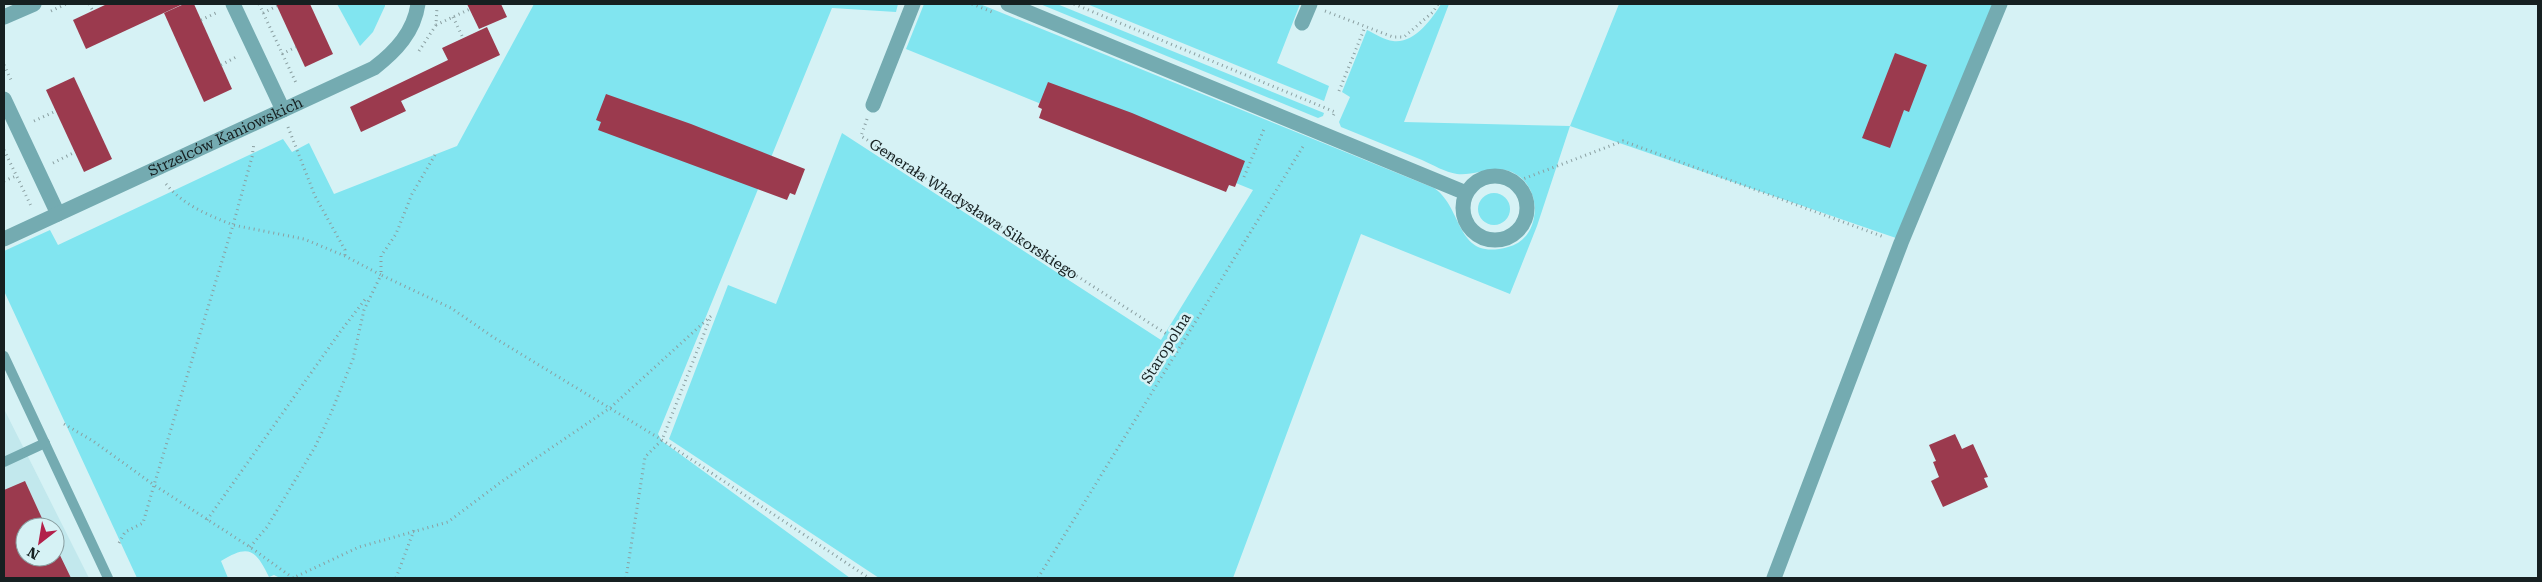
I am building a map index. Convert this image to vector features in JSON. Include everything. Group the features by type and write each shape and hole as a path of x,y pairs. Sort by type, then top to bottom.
{"street":[{"path":"4,17 34,4"},
{"name":"Strzelców Kaniowskich","path":"4,238 374,68 391,55 411,30 418,4"},
{"path":"873,105 913,4"},
{"path":"1008,4 1466,193"},
{"path":"1302,23 1310,4"},
{"path":"1774,578 1901,243 2000,4"},
{"path":"228,7 283,110"},
{"path":"10,94 58,214"},
{"path":"1488,177 1504,177 1515,182 1522,190 1528,212 1524,222 1518,231 1500,240 1480,237 1466,223 1463,203 1466,193 1473,184 1488,177"}],"lane":[{"path":"5,364 108,578"},
{"path":"4,462 44,443"}],"path":[{"path":"89,4 92,11"},
{"path":"259,4 299,89"},
{"path":"1074,4 1281,89 1244,177"},
{"path":"1310,4 1393,38 1404,37 1433,12 1438,4"},
{"path":"263,13 277,6"},
{"path":"201,20 228,7"},
{"path":"436,25 470,9"},
{"path":"453,17 463,38"},
{"path":"1339,91 1365,27"},
{"path":"282,54 296,47"},
{"path":"221,64 243,54"},
{"path":"4,65 10,94"},
{"name":"Staropolna","path":"1038,578 1182,344 1319,132 1334,112 1281,89"},
{"name":"Generała Władysława Sikorskiego","path":"873,105 861,136 1182,344"},
{"path":"283,110 292,142 316,196 345,250 345,256"},
{"path":"31,122 56,111"},
{"path":"27,114 35,130"},
{"path":"118,543 125,532 143,523 252,157 256,122"},
{"path":"1515,182 1623,141 1901,243"},
{"path":"4,150 33,210 26,213"},
{"path":"51,164 75,152"},
{"path":"47,155 54,171"},
{"path":"207,520 340,332 355,315 381,275 381,256 396,234 412,194 435,155"},
{"path":"155,169 179,198 202,212 232,225 304,240 345,256 451,308 493,337 662,440 869,578"},
{"path":"4,182 16,176"},
{"path":"250,547 267,527 315,447 353,359 364,310 371,291"},
{"path":"64,424 93,441 154,485 250,547 293,578 359,547 448,522 501,482 610,408 711,316 662,440 645,457 626,578"},
{"path":"396,578 414,530"}],"shaded area":[{"path":"337,4 385,4 385,6 373,32 360,46"},
{"path":"534,4 898,4 896,12 832,8 658,434 662,441 850,578 280,578 274,575 269,577 256,556 246,551 231,555 221,561 228,578 137,578 4,291 4,251 50,230 58,245 283,139 292,152 309,143 334,194 457,146"},
{"path":"924,4 980,4 1434,188 1444,197 1462,231 1469,240 1478,247 1491,250 1508,247 1520,242 1532,225 1535,212 1534,199 1529,187 1520,177 1505,170 1489,170 1465,174 1453,173 1341,127 1339,122 1350,97 1342,92 1367,30 1393,41 1408,39 1415,35 1433,17 1441,4 1449,4 1404,122 1570,126 1537,226 1510,294 1361,234 1233,578 879,578 669,439 728,285 776,304 842,133 1161,340 1253,190 906,49"},
{"path":"1040,4 1057,4 1324,113 1323,116 1318,118"},
{"path":"1087,4 1300,4 1277,63 1329,86 1324,101"},
{"path":"1619,4 1993,4 1896,238 1570,126"},
{"path":"1494,193 1505,198 1510,209 1505,220 1494,225 1483,220 1478,209 1483,198"},
{"path":"4,409 58,517 15,517 15,567 65,567 65,530 89,578 4,578"}],"building":[{"path":"107,4 183,4 86,49 73,20"},
{"path":"184,4 194,4 232,89 204,102 164,13"},
{"path":"276,4 310,4 333,54 305,67"},
{"path":"467,4 501,4 507,17 479,29"},
{"path":"487,27 500,55 401,101 406,111 361,132 350,107 448,60 442,48"},
{"path":"1895,53 1927,65 1909,112 1904,110 1890,148 1862,138"},
{"path":"74,77 112,159 84,172 46,90"},
{"path":"1048,82 1132,113 1245,161 1235,187 1229,185 1226,192 1039,118 1042,109 1038,107"},
{"path":"606,94 691,124 805,169 795,195 790,193 787,200 598,130 601,122 596,120"},
{"path":"1955,434 1962,449 1973,444 1988,477 1984,478 1988,487 1943,507 1931,481 1939,477 1933,462 1936,461 1929,445"},
{"path":"25,481 41,517 15,517 15,567 65,566 71,578 4,578 4,490"}]}
